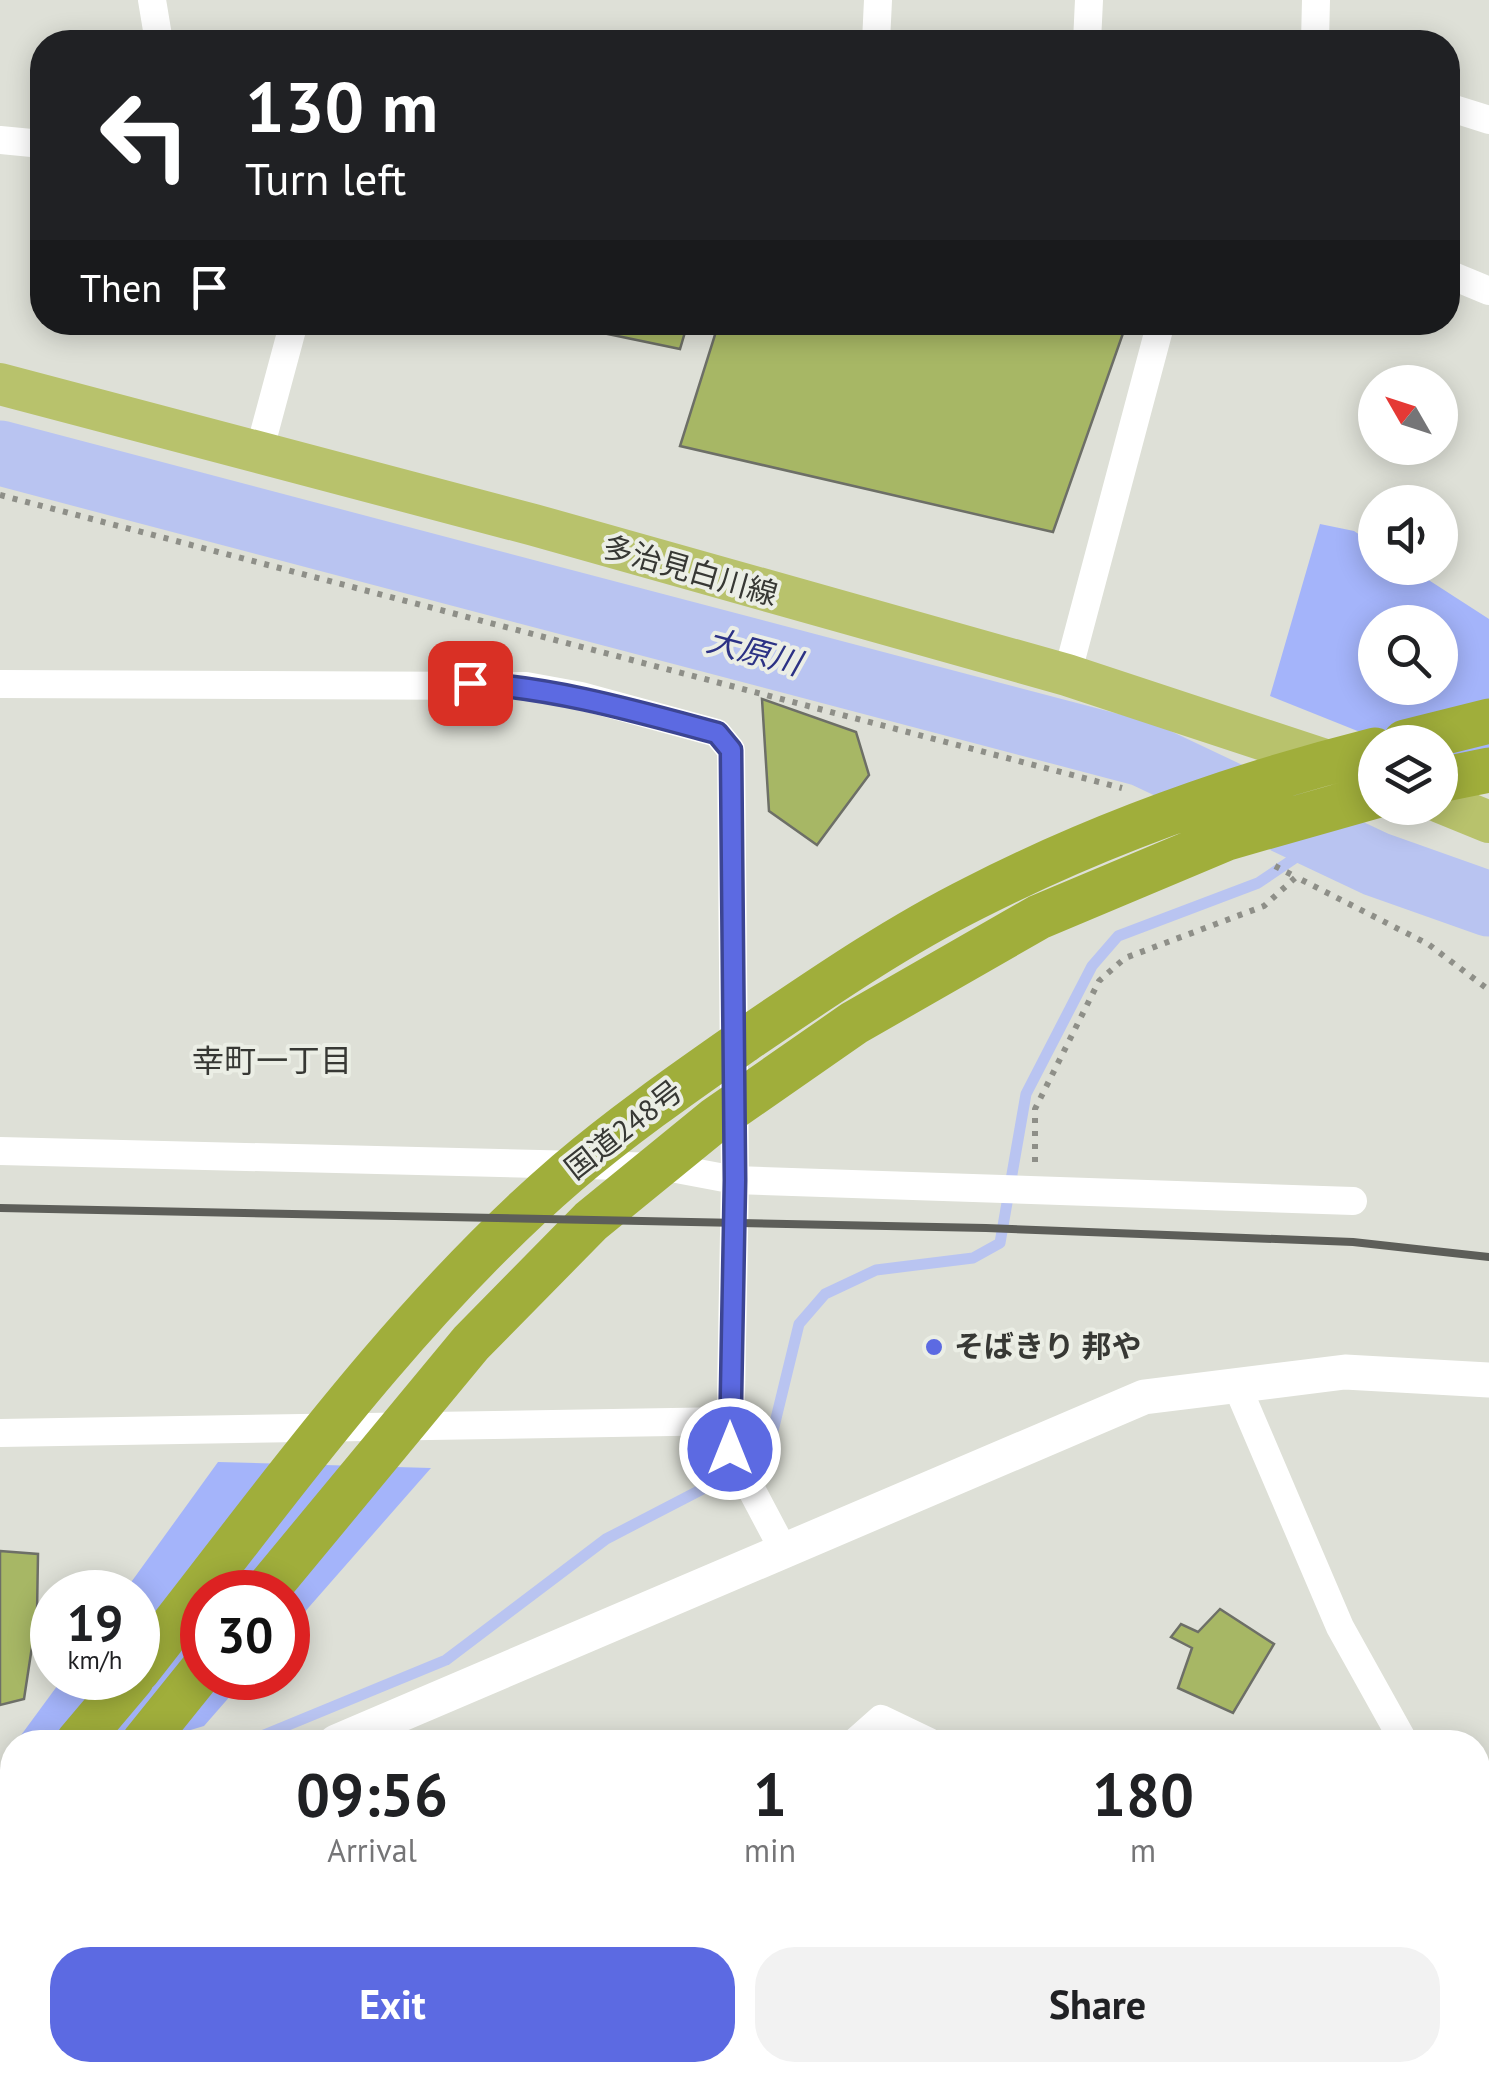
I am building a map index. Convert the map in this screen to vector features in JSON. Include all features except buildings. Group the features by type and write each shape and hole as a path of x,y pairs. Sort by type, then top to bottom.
{"highway":[{"path":"1458,729 1489,721"},
{"name":"国道248号","path":"160,1642 315,1446 445,1293 567,1173 685,1082 836,979 972,898 1120,831 1300,769 1358,754"},
{"path":"1458,776 1489,770"},
{"name":"国道248号","path":"283,1570 471,1343 591,1220 716,1119 854,1023 1040,917 1227,838 1358,801"},
{"path":"154,1730 180,1697"},
{"path":"88,1730 113,1700"}],"main road":[{"name":"多治見白川線","path":"0,384 1067,676 1358,771"},
{"path":"1458,809 1489,822"}],"street":[{"path":"152,0 156,30"},
{"path":"877,30 878,0"},
{"path":"1088,30 1089,0"},
{"path":"1315,30 1316,0"},
{"path":"1460,111 1489,120"},
{"path":"0,140 30,143"},
{"path":"1460,279 1489,291"},
{"path":"259,452 290,335"},
{"path":"1067,676 1158,335"},
{"path":"0,684 526,686 717,733 731,750 735,1180 730,1449 786,1553"},
{"path":"0,1151 666,1167 735,1180 1353,1200"},
{"path":"365,1730 1144,1397 1345,1372 1489,1380"},
{"path":"1237,1386 1340,1628 1397,1730"},
{"path":"0,1433 730,1420"},
{"path":"869,1730 881,1719 904,1730"}],"path":[{"path":"0,494 1135,792"},
{"path":"1264,860 1428,944 1489,990"},
{"path":"1034,1188 1035,1108 1099,982 1124,958 1264,906 1296,877"}],"shaded area":[{"path":"1320,524 1358,534 1358,585 1436,585 1489,619 1489,784 1458,772 1458,725 1358,725 1358,731 1270,696"},
{"path":"218,1462 431,1468 310,1606 310,1570 180,1570 180,1700 227,1700 204,1726 190,1730 25,1730 47,1700 160,1700 160,1570 140,1570"}],"waterway":[{"name":"大原川","path":"0,453 1143,754 1376,864 1489,904"},
{"path":"276,1730 446,1660 606,1539 716,1482 771,1439 799,1324 825,1294 876,1270 973,1258 1000,1243 1026,1094 1092,966 1118,936 1258,883 1323,839"}],"railway":[{"path":"0,1208 986,1228 1353,1242 1489,1257"}],"place":[{"name":"そばきり 邦や","path":"934,1347"}],"district":[{"name":"幸町一丁目","path":"272,1061"}],"route":[{"path":"470,683 526,686 581,696 717,733 731,750 735,1180 730,1449"}]}
